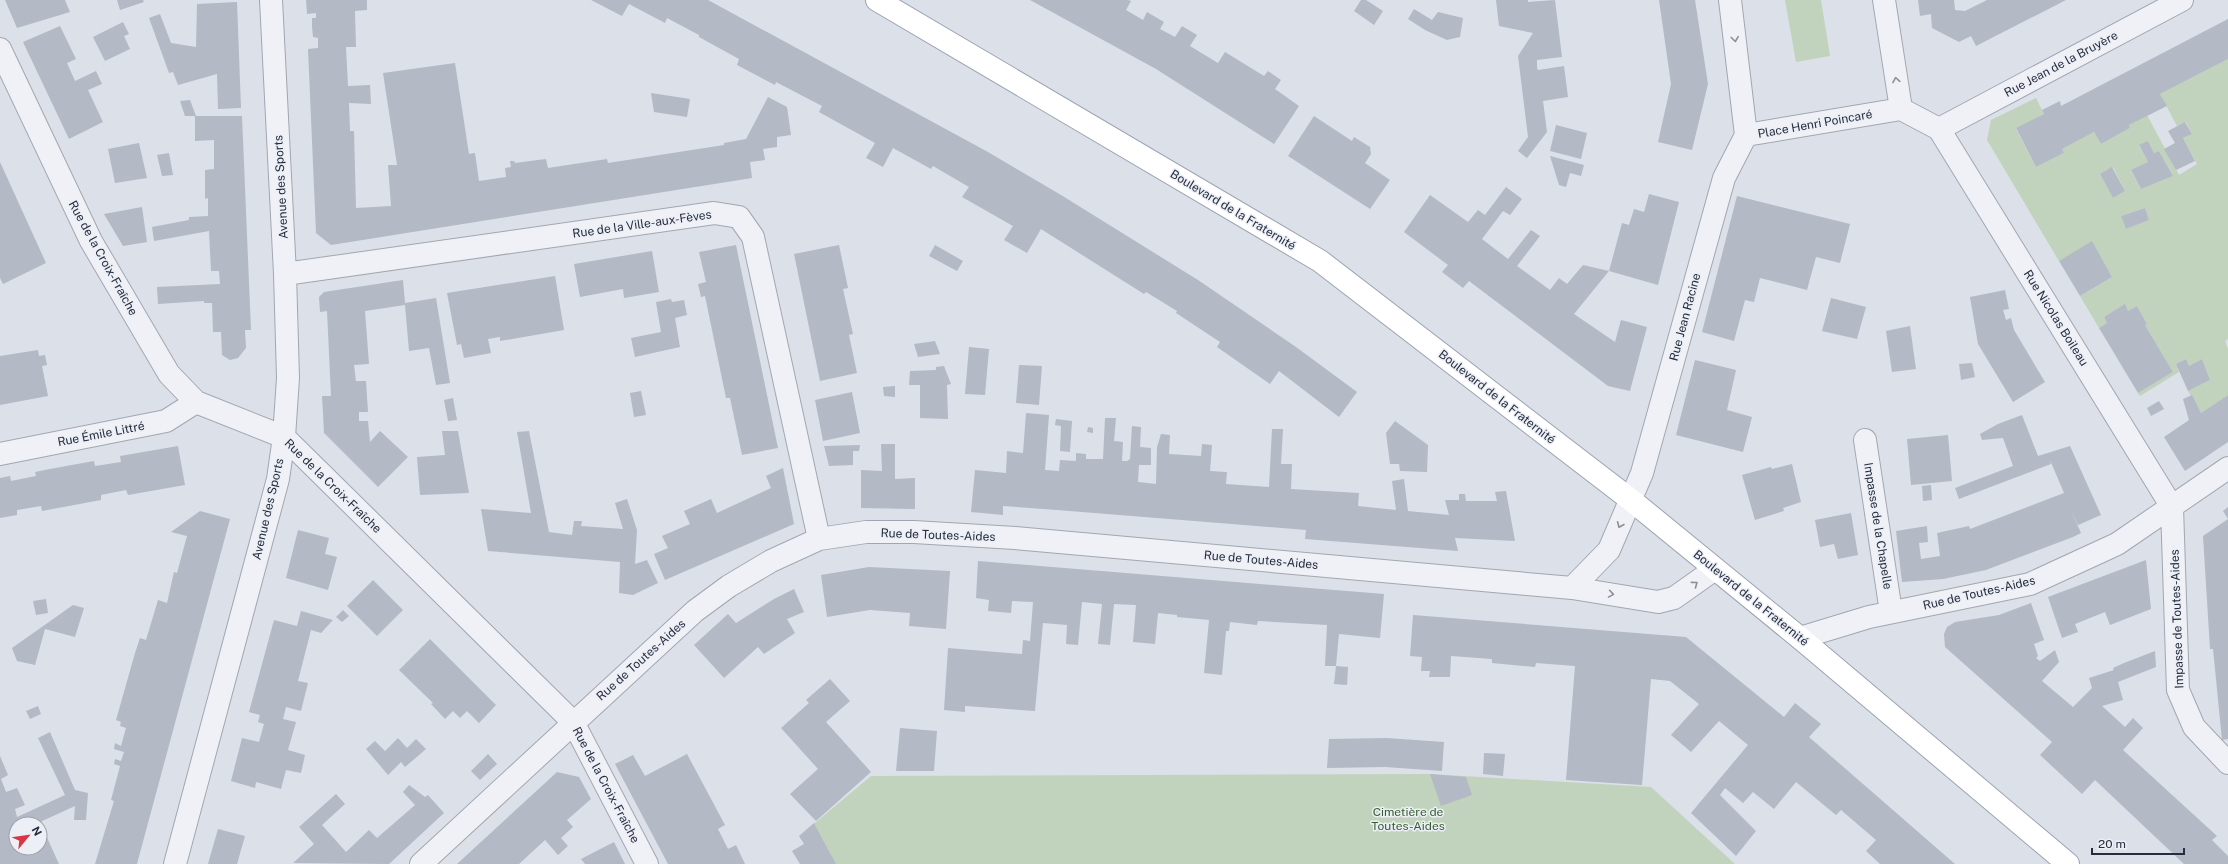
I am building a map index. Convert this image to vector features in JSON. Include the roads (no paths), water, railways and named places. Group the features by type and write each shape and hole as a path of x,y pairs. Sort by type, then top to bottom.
{"main road":[{"name":"Boulevard de la Fraternité","path":"877,0 1320,261 1631,500 1800,638 2068,864"}],"street":[{"name":"Avenue des Sports","path":"175,864 278,479 284,437 288,378 285,274 271,0"},
{"name":"Place Henri Poincaré","path":"1730,0 1746,135 1901,109"},
{"path":"1884,0 1901,109 1939,129"},
{"name":"Rue Jean de la Bruyère","path":"1939,129 2182,0"},
{"name":"Rue de la Croix-Fraîche","path":"0,49 90,241 169,374 196,402 284,437 573,722 647,864"},
{"name":"Rue Nicolas Boileau","path":"1939,129 2172,507"},
{"name":"Rue Jean Racine","path":"1631,500 1642,473 1724,178 1746,135"},
{"name":"Rue de la Ville-aux-Fèves","path":"285,274 714,213 740,217 753,237 819,539"},
{"name":"Rue Émile Littré","path":"0,454 166,421 196,402"},
{"name":"Impasse de la Chapelle","path":"1865,440 1891,612"},
{"name":"Rue de Toutes-Aides","path":"1800,638 1891,612 2030,584 2117,544 2228,468"},
{"path":"1572,588 1609,550 1631,500"},
{"name":"Impasse de Toutes-Aides","path":"2172,507 2178,690 2194,727 2228,762"},
{"name":"Rue de Toutes-Aides","path":"421,864 573,722 695,611 729,586 771,561 819,539 866,532 914,532 1007,538 1572,588 1658,602 1674,598 1715,569"}],"park label":[{"name":"Cimetière de Toutes-Aides","path":"1408,819"}]}
